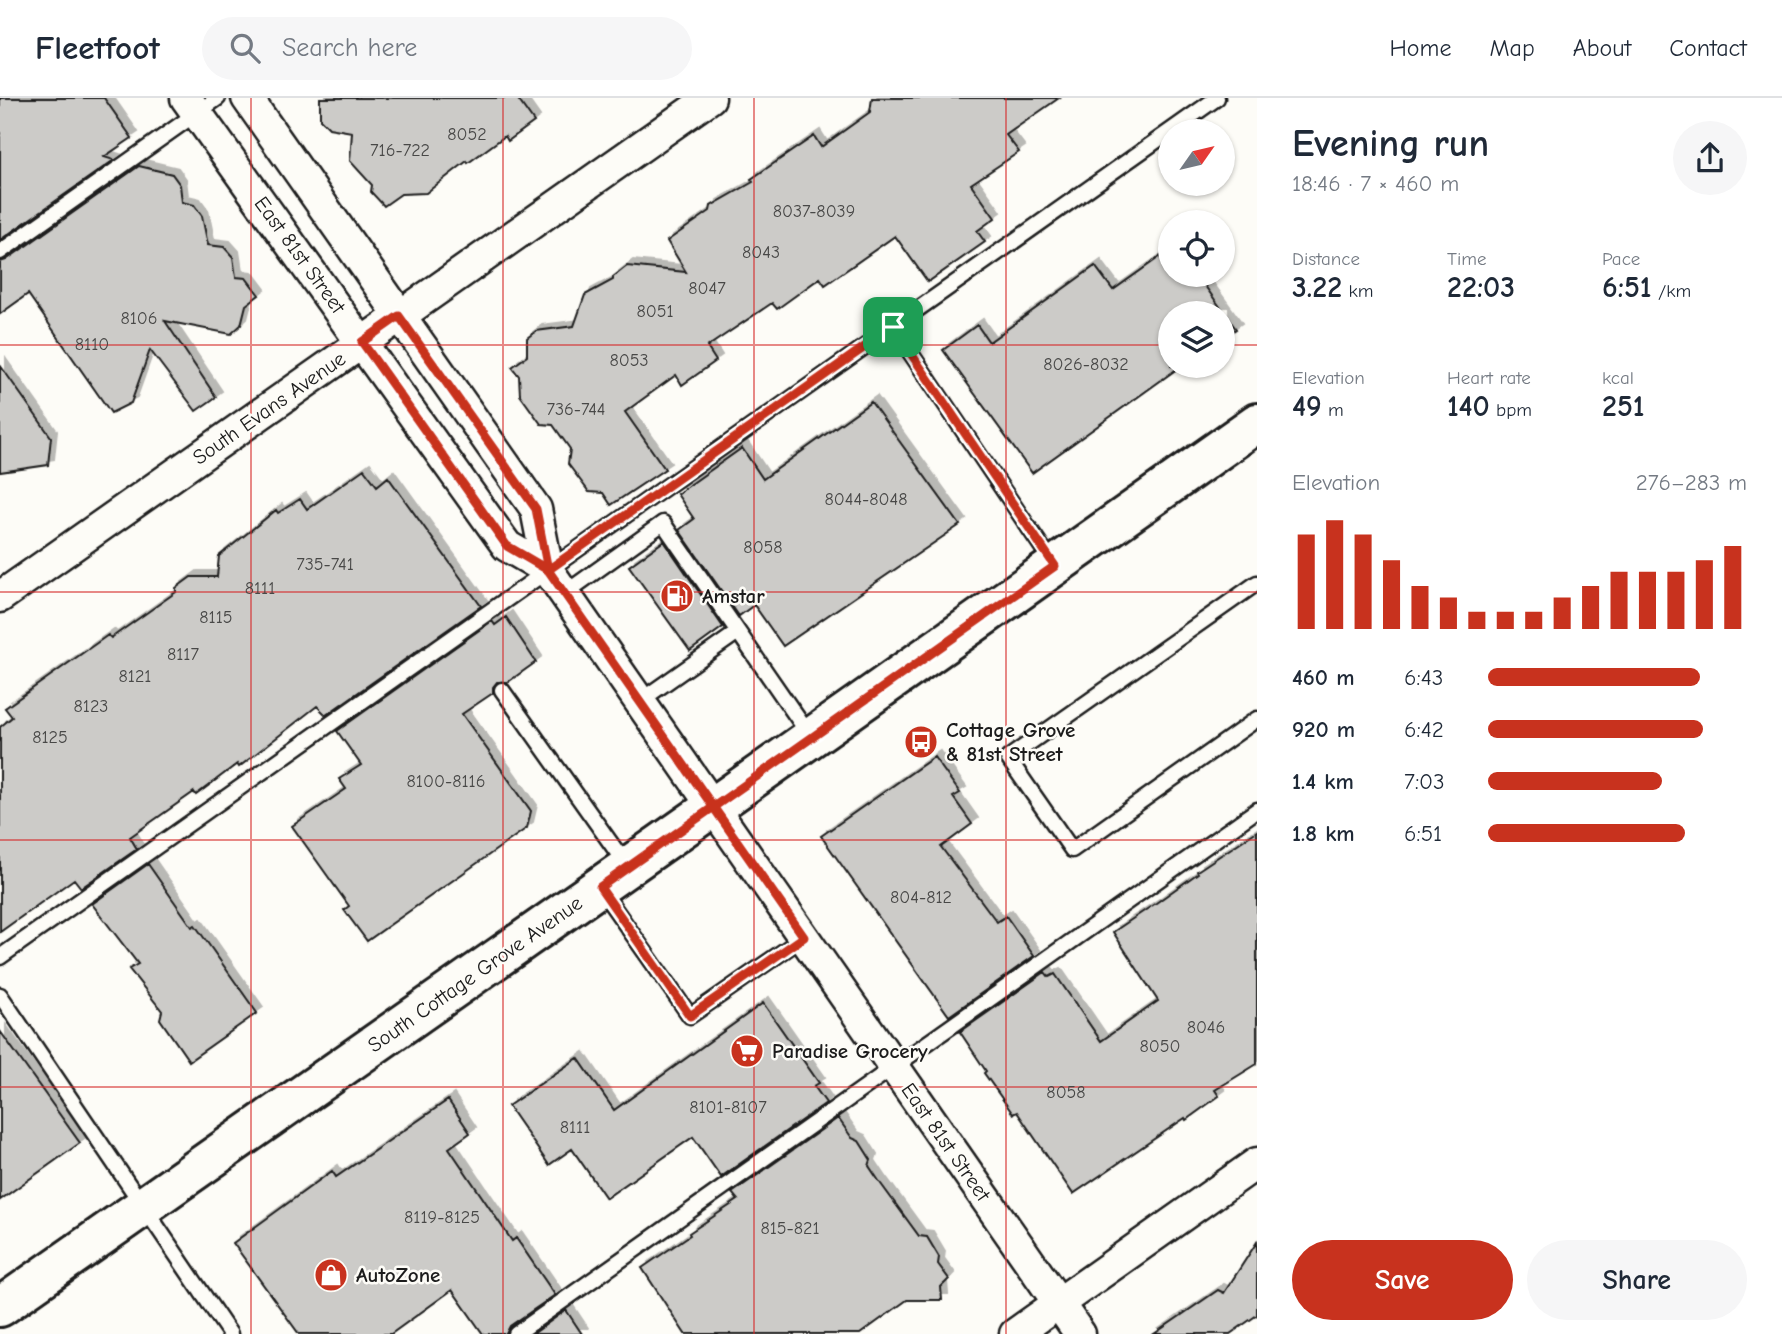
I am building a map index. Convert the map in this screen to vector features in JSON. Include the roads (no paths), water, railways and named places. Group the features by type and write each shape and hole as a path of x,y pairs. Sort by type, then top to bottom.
{"main road":[{"name":"South Cottage Grove Avenue","path":"0,1307 1257,423"}],"street":[{"name":"East 81st Street","path":"247,98 536,509 556,582"},
{"name":"South Evans Avenue","path":"0,597 710,98"},
{"name":"East 81st Street","path":"200,103 362,342 507,546 556,582 1080,1334"},
{"path":"1015,1334 1257,1163"}],"lane":[{"path":"0,957 556,582 893,327 1217,98"},
{"path":"0,252 200,103"},
{"path":"893,327 1055,566"},
{"path":"556,582 663,523 812,738"},
{"path":"1257,583 1008,758 1072,850 1257,719"},
{"path":"640,701 738,632"},
{"path":"502,690 614,877 690,1016 804,937"},
{"path":"516,1334 1257,810"},
{"path":"0,995 230,1334"}],"place":[{"name":"Amstar","path":"677,596"},
{"name":"Cottage Grove & 81st Street","path":"921,742"},
{"name":"Paradise Grocery","path":"747,1051"},
{"name":"AutoZone","path":"331,1275"}]}
